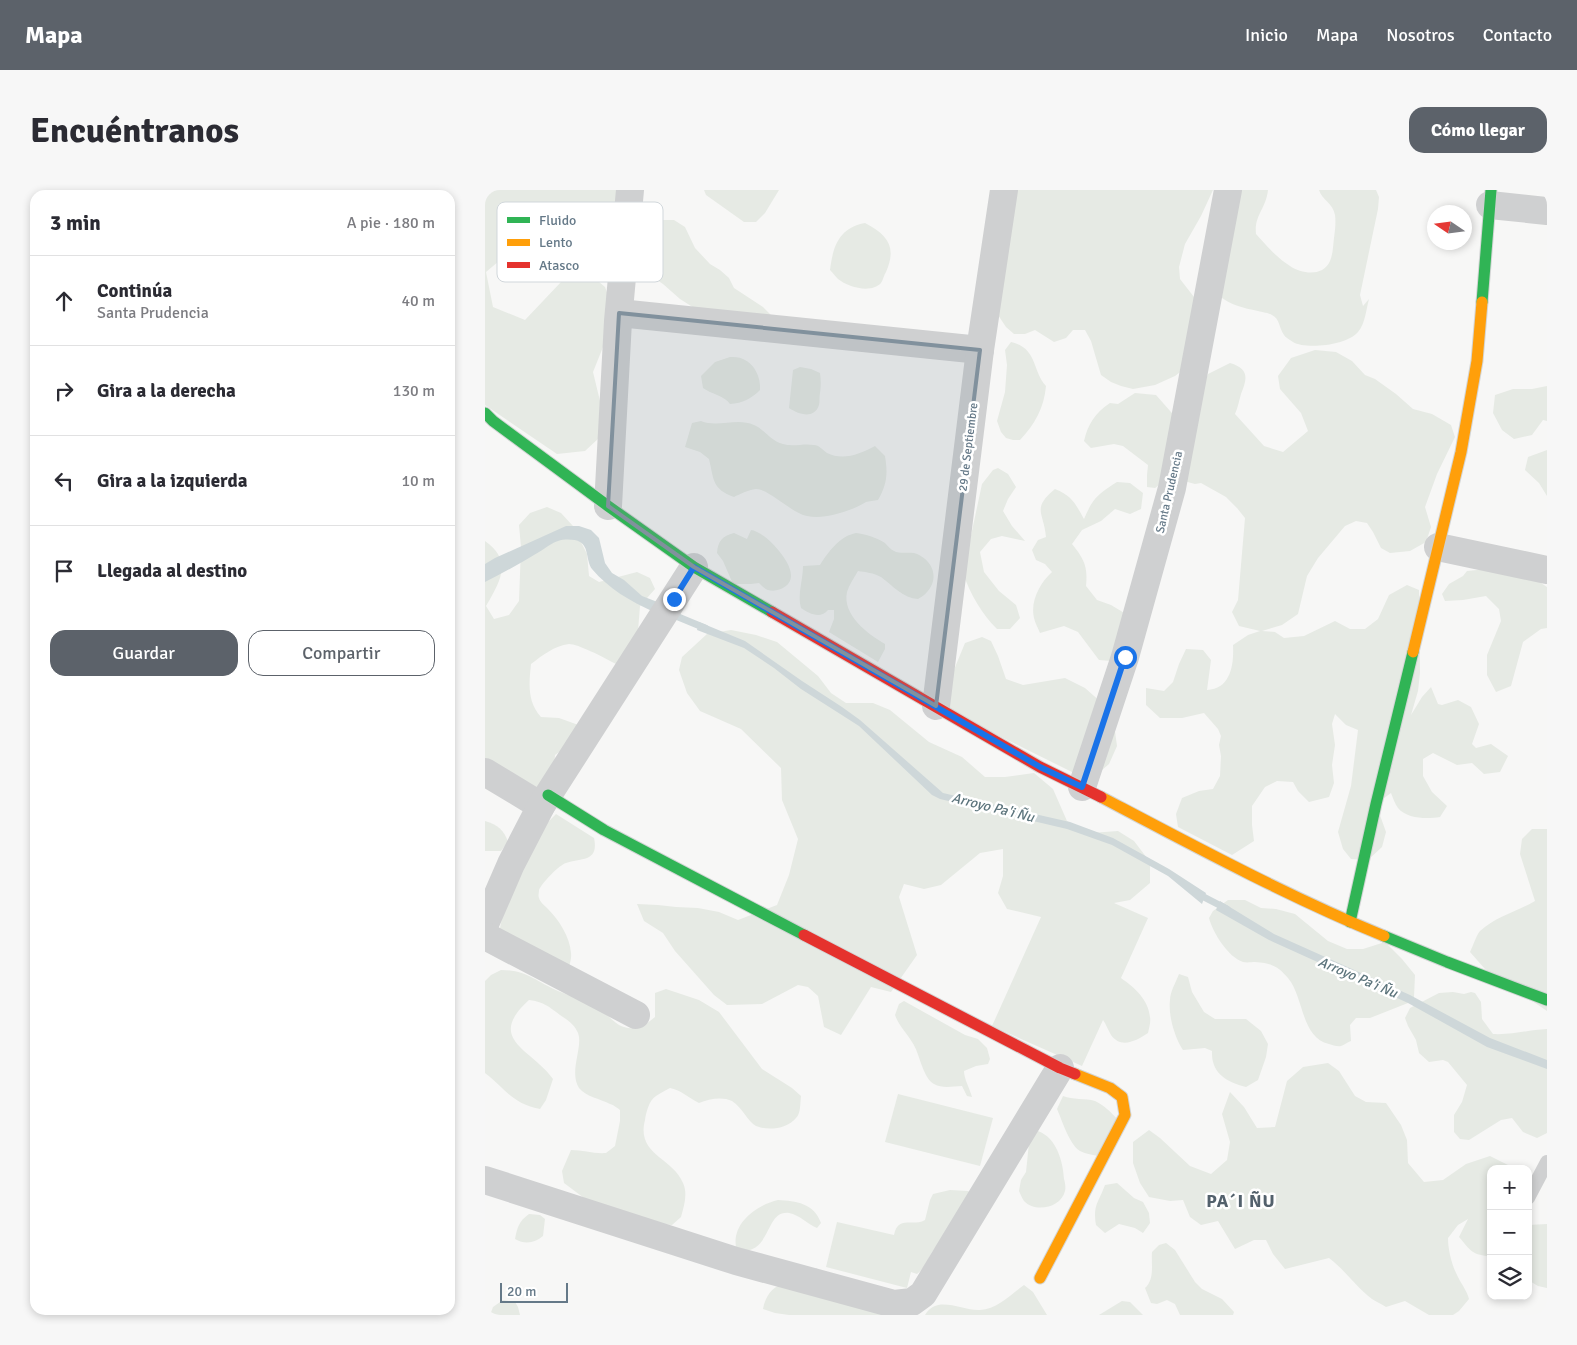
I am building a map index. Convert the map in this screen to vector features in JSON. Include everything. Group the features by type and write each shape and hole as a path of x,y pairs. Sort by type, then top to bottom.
{"street":[{"name":"29 de Septiembre","path":"936,706 980,350 1004,190"},
{"name":"Santa Prudencia","path":"1082,787 1125,657 1172,488 1228,190"},
{"path":"1350,922 1376,804 1461,452 1477,361 1491,197 1547,211"},
{"path":"608,506 622,282"},
{"path":"619,313 980,350"},
{"path":"485,413 493,422 694,567 1040,767 1082,787 1222,861 1350,922 1547,1000"},
{"path":"1438,547 1547,570"},
{"path":"485,924 511,864 545,801 694,567"},
{"path":"485,772 604,830 1060,1068 1110,1088 1122,1097 1125,1115 1040,1278"},
{"path":"485,936 636,1015"},
{"path":"485,1180 736,1261 894,1304 912,1302 923,1294 1060,1068"}],"lane":[{"path":"1532,1190 1547,1162"}],"highlighted area":[{"path":"619,313 980,350 936,706 694,567 608,506"}],"shaded area":[{"path":"485,190 619,190 618,202 497,202 497,263 486,272 493,307 525,320 561,282 599,282 605,287 618,321 603,347 593,372 600,401 599,438 585,451 557,454 485,405"},
{"path":"704,190 779,190 765,213 756,222 744,222 706,195"},
{"path":"1000,190 1213,190 1185,244 1179,267 1180,279 1194,297 1204,329 1192,363 1175,376 1155,385 1133,389 1111,382 1101,375 1091,341 1085,330 1073,330 1066,338 1054,342 1035,330 1025,334 1014,334 1006,327 992,306"},
{"path":"1237,190 1268,190 1258,217 1256,234 1285,263 1300,271 1317,272 1327,266 1330,261 1335,229 1334,211 1319,190 1376,190 1379,197 1378,209 1360,295 1363,306 1369,299 1365,317 1358,332 1345,340 1327,345 1307,346 1299,344 1285,336 1277,319 1272,315 1237,306 1219,296"},
{"path":"663,220 674,220 685,227 695,248 710,264 729,278 734,288 763,307 772,316 721,325 680,299 660,282 663,282"},
{"path":"865,223 885,237 891,255 881,283 866,289 853,287 842,282 830,270 833,253 839,239 849,229"},
{"path":"1011,342 1026,349 1046,386 1038,415 1020,440 1006,438 1001,432 997,421 1005,392 1007,365 1005,350"},
{"path":"1315,350 1336,352 1352,361 1365,375 1375,379 1413,409 1432,414 1451,425 1455,437 1437,474 1425,507 1431,527 1426,542 1410,551 1390,553 1381,548 1367,523 1356,521 1345,526 1318,558 1307,576 1298,614 1282,625 1262,631 1275,632 1284,638 1304,636 1335,621 1350,629 1365,629 1378,619 1389,595 1407,585 1419,590 1420,673 1418,691 1411,715 1422,697 1431,687 1438,704 1442,705 1458,700 1471,707 1479,724 1472,744 1476,748 1491,744 1508,756 1500,772 1484,774 1472,763 1457,765 1433,753 1423,759 1423,776 1432,792 1447,806 1440,817 1423,818 1412,816 1398,808 1391,793 1376,804 1386,832 1382,847 1368,860 1351,859 1343,849 1338,832 1351,786 1358,730 1346,725 1335,714 1332,724 1335,745 1332,765 1334,783 1329,797 1309,802 1298,791 1293,782 1277,781 1265,787 1252,806 1254,841 1232,855 1178,827 1176,814 1182,798 1199,791 1213,789 1220,776 1221,756 1219,745 1221,736 1218,729 1204,713 1182,718 1160,718 1146,705 1146,688 1164,691 1173,682 1186,649 1203,650 1211,660 1207,690 1215,689 1226,680 1232,667 1233,645 1248,635 1260,631 1239,626 1232,612 1238,600 1245,518 1226,497 1201,483 1195,484 1184,481 1201,390 1208,374 1230,363 1244,371 1245,384 1235,414 1264,446 1283,452 1308,431 1301,413 1280,389 1278,376 1291,358"},
{"path":"730,357 741,358 751,364 758,376 760,390 743,402 730,404 725,399 703,388 701,376 715,362"},
{"path":"800,367 820,373 819,405 817,410 810,414 801,414 789,408 793,370"},
{"path":"1547,386 1547,421 1543,420 1532,435 1514,439 1502,430 1493,413 1495,395 1513,389 1532,389"},
{"path":"1135,393 1156,395 1178,420 1164,481 1155,488 1147,487 1148,465 1123,446 1114,444 1091,448 1084,441 1090,424 1100,411 1110,403 1118,404"},
{"path":"701,421 707,423 748,423 758,427 771,438 783,444 816,445 827,453 839,456 857,454 875,446 885,456 885,484 878,500 866,502 830,516 818,517 801,514 767,493 756,489 734,497 722,491 715,483 709,459 700,452 685,447 692,423"},
{"path":"1547,450 1547,496 1539,483 1525,470 1528,457"},
{"path":"998,468 1008,474 1016,487 1003,511 1012,526 1025,541 1002,536 991,539 980,552 984,572 999,591 1016,605 1020,618 1010,629 997,629 986,617 969,588 963,573 982,484 993,470"},
{"path":"1117,482 1130,483 1143,493 1141,509 1130,514 1115,509 1101,521 1082,530 1072,544 1084,563 1086,586 1097,600 1111,605 1126,614 1111,661 1099,660 1078,632 1064,626 1040,633 1034,618 1033,605 1040,587 1052,572 1045,564 1036,560 1032,550 1038,540 1046,537 1041,506 1043,501 1055,489 1073,501 1084,519 1097,497"},
{"path":"547,507 561,513 573,526 587,554 589,576 599,582 637,572 650,578 655,589 640,606 638,631 630,667 616,664 584,648 569,644 544,654 531,664 531,698 536,711 541,717 559,718 584,727 565,748 555,755 551,803 485,770 485,541 499,556 501,564 499,581 486,606 494,619 509,615 519,601 521,547 519,525 530,513"},
{"path":"751,530 763,535 776,547 787,562 791,579 784,588 772,591 759,583 733,584 723,561 717,553 718,545 724,537 734,533 747,539"},
{"path":"856,533 879,539 896,552 920,555 929,564 934,574 931,586 918,599 903,594 881,577 858,571 847,592 848,608 852,616 864,629 885,644 885,649 878,662 829,632 834,619 834,610 828,610 825,613 815,615 801,608 800,603 803,566 820,565 840,541"},
{"path":"1497,568 1532,577 1547,587 1547,628 1541,629 1523,642 1511,686 1496,692 1487,675 1487,655 1501,621 1499,609 1486,596 1445,601 1442,594 1449,584 1463,576 1467,571"},
{"path":"731,630 777,642 818,676 831,693 846,703 873,703 890,710 929,742 962,757 985,777 1005,777 1034,773 1053,789 1067,821 1091,833 1118,831 1134,841 1150,862 1150,883 1130,900 1114,903 1148,918 1121,978 1136,990 1147,1005 1150,1019 1148,1033 1134,1041 1119,1042 1111,1035 1103,1020 1082,1066 992,1026 1041,917 1007,909 998,893 1003,876 1003,849 980,853 941,885 924,889 904,884 899,897 917,955 891,992 871,987 841,1035 824,1027 818,996 808,987 798,985 762,1004 727,1005 714,995 675,951 663,933 644,921 637,904 698,908 719,912 738,920 777,905 789,875 798,839 782,800 781,768 741,729 700,711 687,693 679,670 682,657 707,634"},
{"path":"982,637 991,641 1006,679 1023,685 1065,678 1085,688 1102,703 1114,724 1117,746 1109,764 1094,777 1072,772 949,711 951,677 965,643"},
{"path":"556,814 594,838 595,846 592,855 588,858 566,863 559,867 539,890 540,901 560,924 569,941 571,956 567,975 499,933 504,908 543,827"},
{"path":"485,821 494,824 505,834 508,842 501,851 485,851"},
{"path":"1532,829 1547,829 1547,1011 1485,969 1470,952 1480,931 1486,926 1535,901 1520,854 1522,839"},
{"path":"1228,900 1245,900 1261,908 1276,909 1295,914 1328,941 1347,949 1363,949 1385,942 1415,975 1414,997 1408,1003 1370,1018 1356,1018 1350,1025 1351,1041 1342,1046 1335,1046 1320,1040 1313,1034 1308,1025 1297,995 1288,978 1270,964 1245,962 1237,959 1227,950 1218,937 1209,918 1213,911"},
{"path":"501,970 510,970 524,974 558,991 588,1002 601,1009 617,1023 629,1028 641,1026 655,1017 655,993 666,989 699,1000 719,1012 762,1069 801,1096 798,1116 783,1127 761,1128 753,1124 732,1101 715,1099 699,1103 682,1092 670,1088 651,1100 646,1114 644,1132 650,1148 678,1174 683,1183 685,1196 681,1217 672,1225 661,1224 584,1198 564,1183 562,1171 571,1150 606,1153 615,1146 620,1121 620,1110 613,1105 586,1094 579,1088 575,1074 579,1043 577,1031 567,1020 542,1003 529,1000 517,1014 511,1025 512,1035 517,1043 553,1079 546,1100 540,1109 515,1099 485,1073 485,981 491,975"},
{"path":"1179,974 1188,977 1192,992 1204,1012 1215,1019 1246,1019 1261,1031 1268,1044 1266,1057 1258,1080 1246,1087 1232,1082 1217,1071 1212,1059 1212,1051 1205,1048 1183,1050 1177,1039 1170,1013 1170,997"},
{"path":"1439,993 1475,993 1481,1002 1482,1019 1493,1034 1547,1029 1547,1133 1537,1138 1523,1132 1512,1118 1501,1120 1469,1140 1460,1139 1454,1132 1454,1115 1462,1102 1467,1085 1448,1062 1443,1060 1429,1062 1419,1053 1416,1040 1405,1018 1410,1008"},
{"path":"904,1001 965,1035 978,1039 987,1048 990,1059 988,1064 964,1071 972,1097 967,1096 962,1086 937,1086 930,1081 915,1047 895,1015 899,1004"},
{"path":"1328,1063 1339,1071 1355,1096 1366,1102 1386,1103 1401,1125 1407,1140 1408,1163 1424,1182 1443,1180 1466,1164 1490,1156 1508,1165 1487,1165 1487,1256 1472,1251 1459,1237 1468,1219 1458,1225 1448,1238 1454,1268 1469,1299 1453,1315 1429,1315 1405,1301 1386,1307 1366,1294 1329,1258 1285,1269 1273,1254 1266,1240 1254,1240 1235,1249 1218,1221 1201,1225 1190,1217 1183,1200 1170,1201 1149,1197 1140,1183 1133,1163 1133,1142 1149,1130 1190,1166 1211,1174 1227,1160 1230,1142 1222,1114 1230,1092 1244,1107 1257,1128 1275,1127 1287,1081 1303,1067"},
{"path":"898,1094 993,1118 980,1166 885,1142"},
{"path":"1063,1096 1095,1101 1108,1109 1118,1120 1099,1156 1080,1151 1072,1143 1057,1109"},
{"path":"1038,1131 1050,1139 1058,1151 1065,1187 1063,1197 1053,1205 1041,1208 1029,1205 1024,1201 1019,1191 1021,1180 1026,1172 1029,1143"},
{"path":"1117,1183 1134,1198 1143,1202 1149,1213 1150,1223 1143,1233 1135,1228 1119,1224 1105,1233 1096,1225 1096,1208 1105,1185"},
{"path":"950,1190 968,1191 973,1194 940,1243 933,1250 921,1271 917,1274 911,1272 907,1288 826,1267 837,1222 894,1235 896,1229 902,1223 925,1220 933,1194"},
{"path":"778,1200 804,1204 814,1211 821,1223 817,1228 793,1214 781,1214 775,1218 763,1240 757,1246 749,1250 737,1251 737,1233 746,1218 761,1206"},
{"path":"529,1214 540,1215 545,1219 543,1236 533,1242 526,1243 515,1239 521,1222"},
{"path":"1547,1224 1547,1288 1532,1282 1532,1225"},
{"path":"1166,1243 1175,1250 1195,1282 1202,1289 1222,1299 1234,1312 1233,1315 1180,1315 1175,1304 1167,1300 1157,1304 1151,1303 1145,1288 1150,1280 1152,1271 1152,1252 1159,1245"},
{"path":"816,1268 889,1315 789,1315 763,1309 770,1292 775,1288 789,1282 813,1278"},
{"path":"1024,1285 1033,1292 1047,1315 925,1315 930,1309 943,1304 973,1310 993,1307"},
{"path":"503,1300 515,1302 520,1315 490,1315 493,1307"},
{"path":"1122,1301 1130,1302 1143,1315 1099,1315"}],"water":[{"path":"566,526 579,526 591,530 599,538 605,563 612,573 624,580 642,596 660,603 654,612 628,599 605,583 592,569 583,544 575,540 560,540 485,582 485,564"},
{"path":"699,622 745,641 842,707 860,720 943,793 1070,822 1113,838 1169,869 1206,893 1202,904 1168,876 1112,845 1067,829 940,799 932,795 859,726 801,689 744,648 697,630"},
{"path":"1220,901 1274,934 1410,995 1490,1038 1547,1060 1547,1069 1487,1047 1408,1003 1269,940 1216,910"}],"waterway":[{"name":"Arroyo Pa'i Ñu","path":"671,614 705,628"},
{"name":"Arroyo Pa'i Ñu","path":"1196,893 1227,909"}],"traffic: fast":[{"path":"1482,302 1491,190"},
{"path":"485,413 493,421 608,506 694,567 772,612"},
{"path":"1350,922 1413,652"},
{"path":"548,795 604,830 804,935"},
{"path":"1384,936 1547,1000"}],"traffic: slow":[{"path":"1413,652 1461,452 1477,361 1482,302"},
{"path":"1101,797 1276,887 1384,936"},
{"path":"1040,1278 1125,1115 1122,1097 1110,1088 1075,1074"}],"traffic: jam":[{"path":"772,612 1040,767 1101,797"},
{"path":"804,935 1060,1068 1075,1074"}],"district":[{"name":"PA´I ÑU","path":"1241,1201"}],"route":[{"path":"674,599 694,567 1040,767 1082,787 1125,657"}]}
